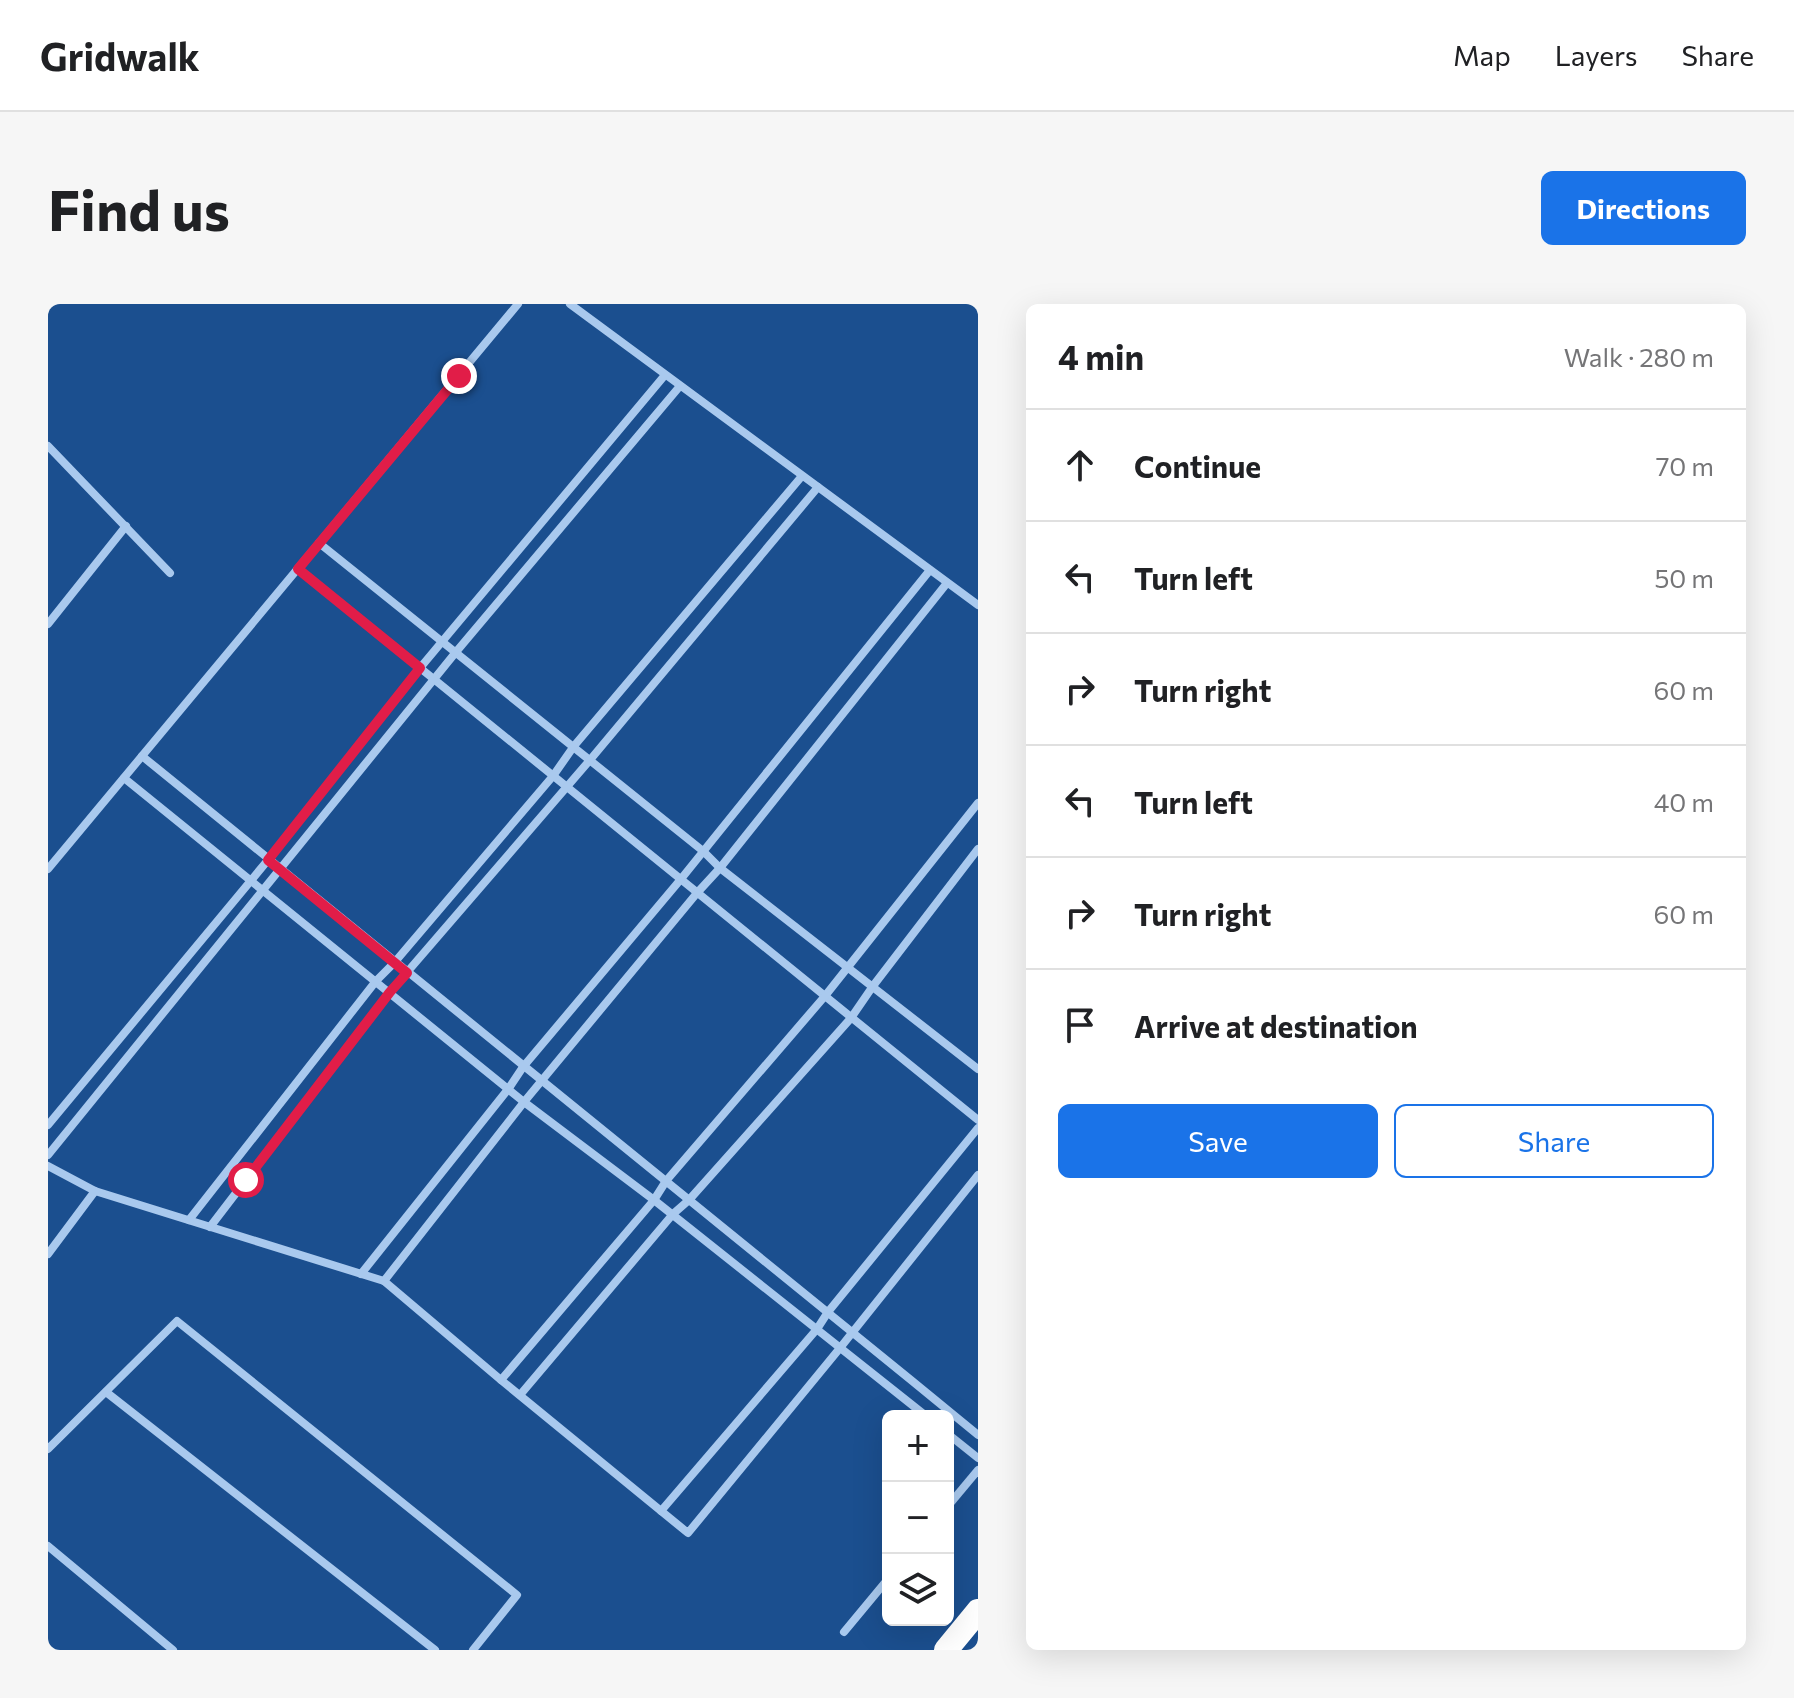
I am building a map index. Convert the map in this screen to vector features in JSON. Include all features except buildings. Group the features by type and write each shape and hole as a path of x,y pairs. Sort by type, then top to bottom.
{"highway":[{"path":"946,1650 978,1611"}],"street":[{"path":"48,869 518,304"},
{"path":"570,304 978,605"},
{"path":"48,1125 268,860 420,668 665,375"},
{"path":"48,1155 456,652 680,386"},
{"path":"48,446 170,573"},
{"path":"189,1220 376,981 553,776 574,746 802,476"},
{"path":"210,1227 390,992 590,760 818,487"},
{"path":"48,624 126,526"},
{"path":"319,543 574,746 720,868 978,1069"},
{"path":"298,569 978,1120"},
{"path":"361,1274 523,1067 681,879 930,570"},
{"path":"384,1281 524,1102 720,868 947,583"},
{"path":"142,756 978,1435"},
{"path":"124,778 524,1102 673,1214 918,1410"},
{"path":"501,1380 825,996 978,803"},
{"path":"520,1395 673,1214 689,1200 851,1018 978,849"},
{"path":"661,1511 817,1329 978,1128"},
{"path":"48,1166 95,1191 384,1281 688,1533 978,1175"},
{"path":"48,1254 95,1191"},
{"path":"48,1449 177,1321 517,1595 473,1650"},
{"path":"106,1392 435,1650"},
{"path":"954,1439 978,1458"},
{"path":"954,1499 978,1470"},
{"path":"48,1546 173,1650"},
{"path":"844,1632 882,1586"}],"route":[{"path":"246,1180 407,973 268,860 420,668 298,569 459,376"}]}
